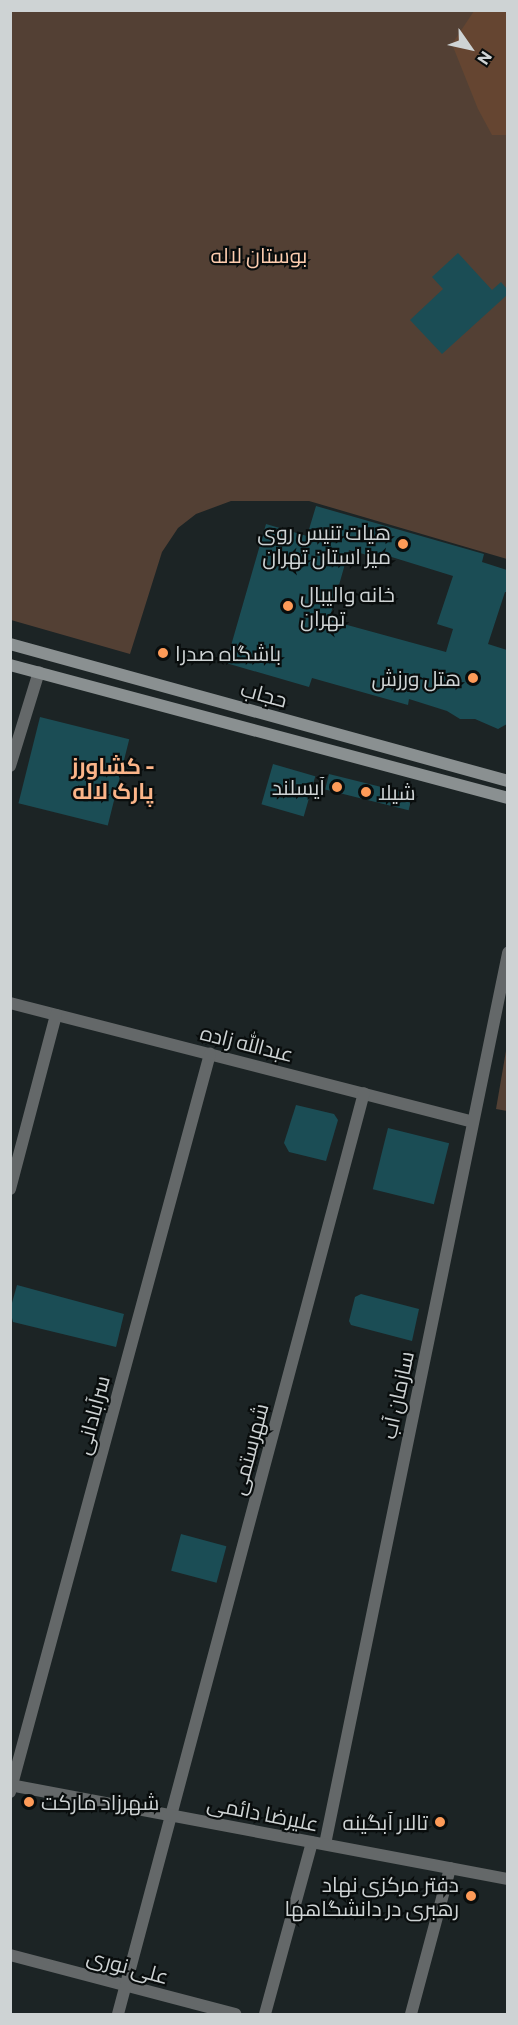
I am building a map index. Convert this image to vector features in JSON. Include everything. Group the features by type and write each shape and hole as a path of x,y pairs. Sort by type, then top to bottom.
{"main road":[{"name":"حجاب","path":"10,644 507,781"},
{"name":"حجاب","path":"10,665 507,798"},
{"path":"83,685 88,665"}],"street":[{"path":"10,766 39,672"},
{"name":"سازمان آب","path":"265,2014 318,1843 473,1122 507,953"},
{"name":"عبدالله زاده","path":"10,1003 473,1122"},
{"path":"10,1189 56,1015"},
{"name":"سرآبادانی","path":"11,1788 210,1054"},
{"name":"شهرستمی","path":"118,2014 364,1093"},
{"name":"علیرضا دائمی","path":"11,1788 171,1815 507,1879"},
{"path":"411,2014 450,1868"},
{"name":"علی نوری","path":"10,1955 236,2014"}],"green space":[{"name":"بوستان لاله","path":"10,11 507,11 507,559 309,501 231,501 196,514 178,528 162,552 130,654 11,620"},
{"path":"507,1045 508,1111 496,1109"}],"shaded area":[{"path":"474,11 507,11 507,135 492,135 478,109 452,44"}],"building":[{"path":"458,253 492,290 501,282 507,289 507,295 442,354 410,320 443,289 432,277"},
{"path":"316,506 484,554 482,562 507,570 507,592 505,592 488,644 507,650 507,724 498,729 475,719 460,719 447,711 409,699 408,705 312,678 309,687 226,663 266,524 307,536","holes":["349,550 367,555 369,550 453,576 437,624 453,629 446,652 329,620"]},
{"path":"40,717 129,739 108,826 18,803"},
{"path":"273,764 315,776 304,817 261,804"},
{"path":"329,774 412,795 409,810 325,790"},
{"path":"296,1105 334,1114 338,1120 326,1161 289,1152 284,1143"},
{"path":"388,1128 449,1143 434,1204 373,1189"},
{"path":"17,1285 124,1314 116,1347 13,1322 10,1310"},
{"path":"361,1294 419,1309 412,1341 351,1325 349,1321 355,1297"},
{"path":"181,1534 226,1546 217,1583 171,1571"}],"place":[{"name":"هیات تنیس روی میز استان تهران","path":"403,544"},
{"name":"خانه والیبال تهران","path":"288,606"},
{"name":"باشگاه صدرا","path":"163,653"},
{"name":"هتل ورزش","path":"473,678"},
{"name":"آیسلند","path":"337,787"},
{"name":"شیلا","path":"366,792"},
{"name":"شهرزاد مارکت","path":"29,1802"},
{"name":"تالار آبگینه","path":"440,1822"},
{"name":"دفتر مرکزی نهاد رهبری در دانشگاهها","path":"471,1896"}],"district":[{"name":"کشاورز - پارک لاله","path":"113,778"}]}
